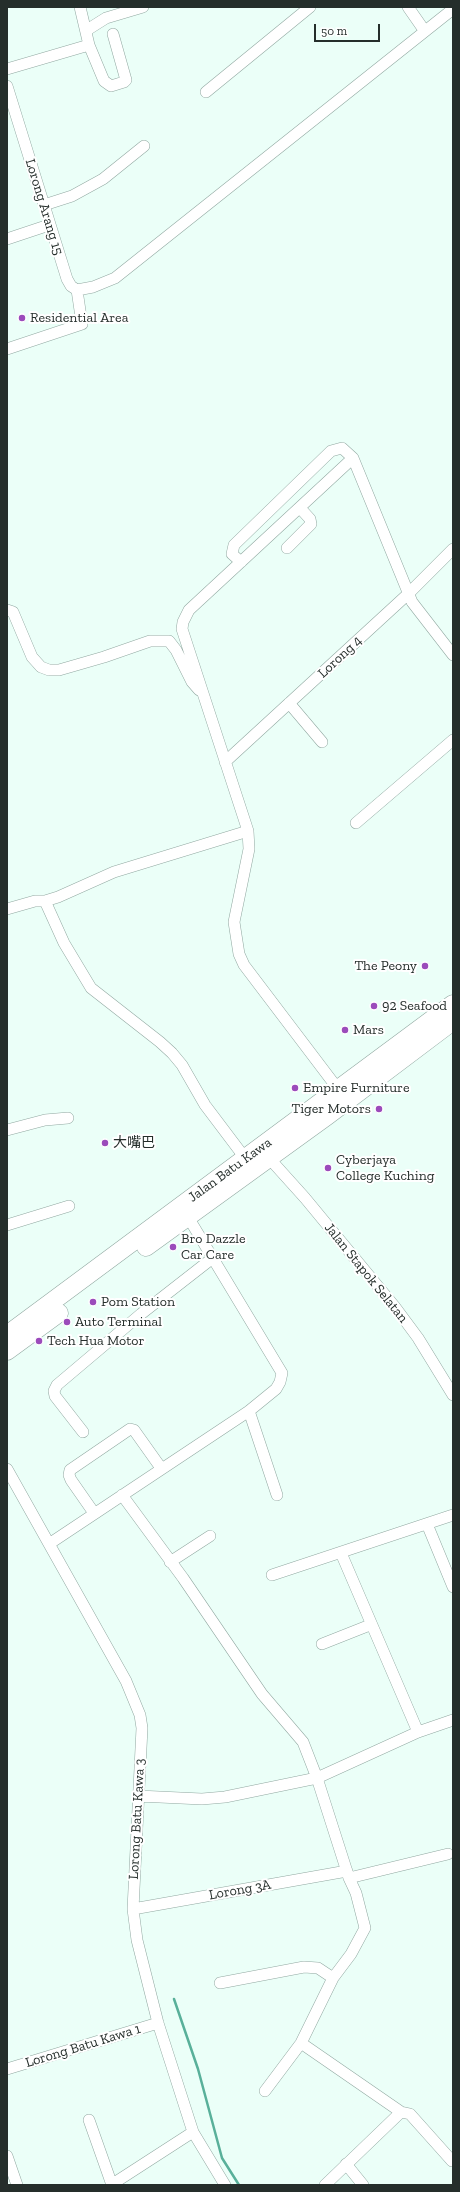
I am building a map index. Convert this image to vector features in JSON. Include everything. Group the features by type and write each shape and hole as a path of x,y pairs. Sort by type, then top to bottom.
{"highway":[{"name":"Jalan Batu Kawa","path":"7,1335 453,1004"},
{"name":"Jalan Batu Kawa","path":"7,1351 453,1020"}],"street":[{"path":"80,7 90,45 107,85 111,86 124,82 126,76 113,34"},
{"path":"103,7 106,18"},
{"path":"87,30 106,18 143,7"},
{"path":"206,92 310,7"},
{"path":"408,7 424,30"},
{"path":"77,290 93,287 120,274 424,30 453,10"},
{"path":"7,69 90,45"},
{"name":"Lorong Arang 15","path":"7,86 11,115 44,204 49,225 67,279 71,286 77,290 82,324 7,349"},
{"path":"44,204 72,196 102,179 144,146"},
{"path":"7,239 49,225"},
{"path":"241,562 232,554 234,545 330,451 342,448 353,458 412,602 453,655"},
{"path":"338,1089 244,965 239,954 234,922 249,849 248,831 182,629 183,622 189,610 353,458"},
{"path":"287,548 311,524 310,519 300,508"},
{"name":"Lorong 4","path":"225,762 408,594 453,549"},
{"path":"7,610 12,612 32,657 42,667 49,670 59,670 97,660 150,641 169,641 176,650 195,687 202,692"},
{"path":"289,703 322,742"},
{"path":"356,823 453,740"},
{"path":"7,909 34,901 45,901 58,897 114,872 248,831"},
{"path":"45,901 64,943 91,988 172,1053 182,1065 206,1105 244,1158"},
{"path":"7,1130 45,1120 68,1118"},
{"name":"Jalan Stapok Selatan","path":"269,1158 305,1198 395,1307 418,1338 453,1395"},
{"path":"7,1225 69,1206"},
{"path":"49,1544 161,1468 249,1411 276,1389 282,1373 214,1257 188,1217"},
{"path":"83,1432 55,1396 54,1391 57,1385 141,1314 214,1257"},
{"path":"249,1411 277,1495"},
{"path":"94,1513 71,1480 69,1475 70,1470 130,1429 134,1430 161,1468"},
{"name":"Lorong Batu Kawa 3","path":"7,1469 126,1681 140,1715 142,1728 133,1909 137,1940 158,2023 193,2132 225,2185"},
{"path":"122,1495 262,1694 303,1742 317,1778 348,1874 356,1893 365,1928 352,1954 333,1978 301,2043 265,2091"},
{"path":"272,1575 453,1515"},
{"path":"427,1524 453,1587"},
{"path":"170,1562 210,1536"},
{"path":"341,1553 370,1625 418,1732"},
{"path":"322,1644 370,1625"},
{"path":"138,1796 202,1799 225,1797 317,1778 418,1732 453,1720"},
{"name":"Lorong 3A","path":"133,1909 348,1874 448,1854"},
{"path":"220,1983 304,1967 318,1968 333,1978"},
{"name":"Lorong Batu Kawa 1","path":"7,2069 158,2023"},
{"path":"301,2043 400,2112 410,2114 452,2161"},
{"path":"325,2185 400,2112"},
{"path":"88,2120 112,2185 193,2132"},
{"path":"7,2156 17,2185"},
{"path":"346,2164 363,2185"}],"waterway":[{"path":"174,1999 198,2069 222,2158 239,2185"}],"place":[{"name":"Residential Area","path":"22,318"},
{"name":"The Peony","path":"425,966"},
{"name":"92 Seafood","path":"374,1006"},
{"name":"Mars","path":"345,1030"},
{"name":"Empire Furniture","path":"295,1088"},
{"name":"Tiger Motors","path":"379,1109"},
{"name":"大嘴巴","path":"105,1143"},
{"name":"Cyberjaya College Kuching","path":"328,1168"},
{"name":"Bro Dazzle Car Care","path":"173,1247"},
{"name":"Pom Station","path":"93,1302"},
{"name":"Auto Terminal","path":"67,1322"},
{"name":"Tech Hua Motor","path":"39,1341"}]}
